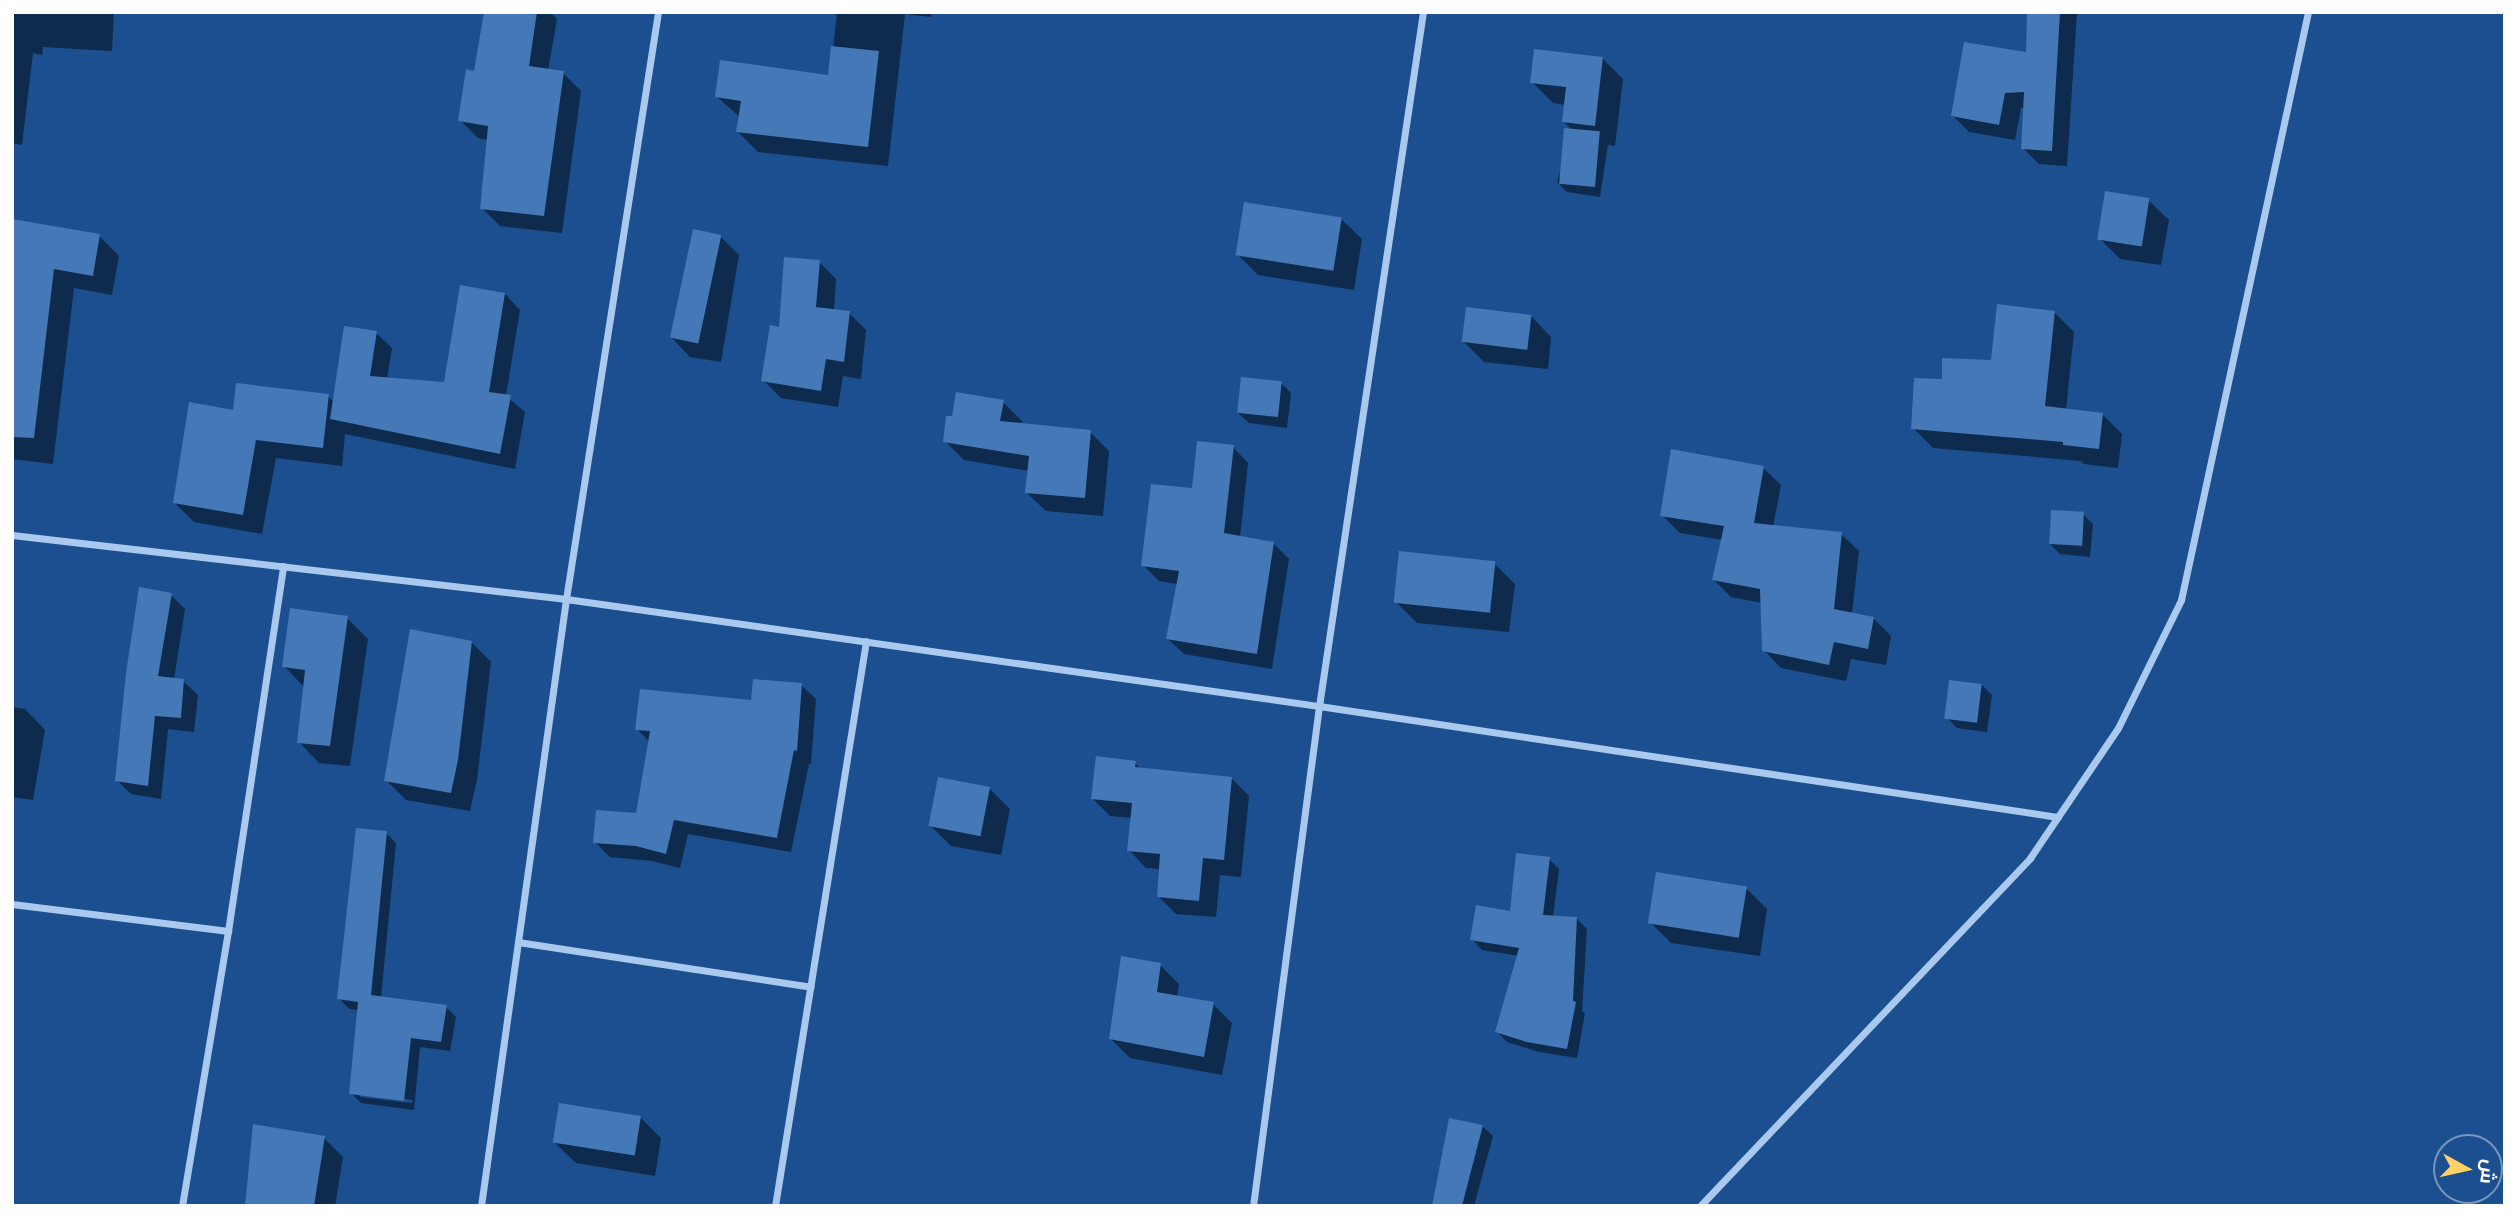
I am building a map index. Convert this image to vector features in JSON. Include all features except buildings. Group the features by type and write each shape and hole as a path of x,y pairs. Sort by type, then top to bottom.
{"street":[{"path":"481,1206 566,599 658,12"},
{"path":"1253,1206 1319,706 1423,12"},
{"path":"1700,1206 2030,858 2118,728 2181,600 2308,12"},
{"path":"12,534 566,599 1319,706 2058,817"},
{"path":"182,1206 229,931 283,566"},
{"path":"775,1206 866,641"},
{"path":"12,904 229,931"},
{"path":"518,942 811,987"}]}
